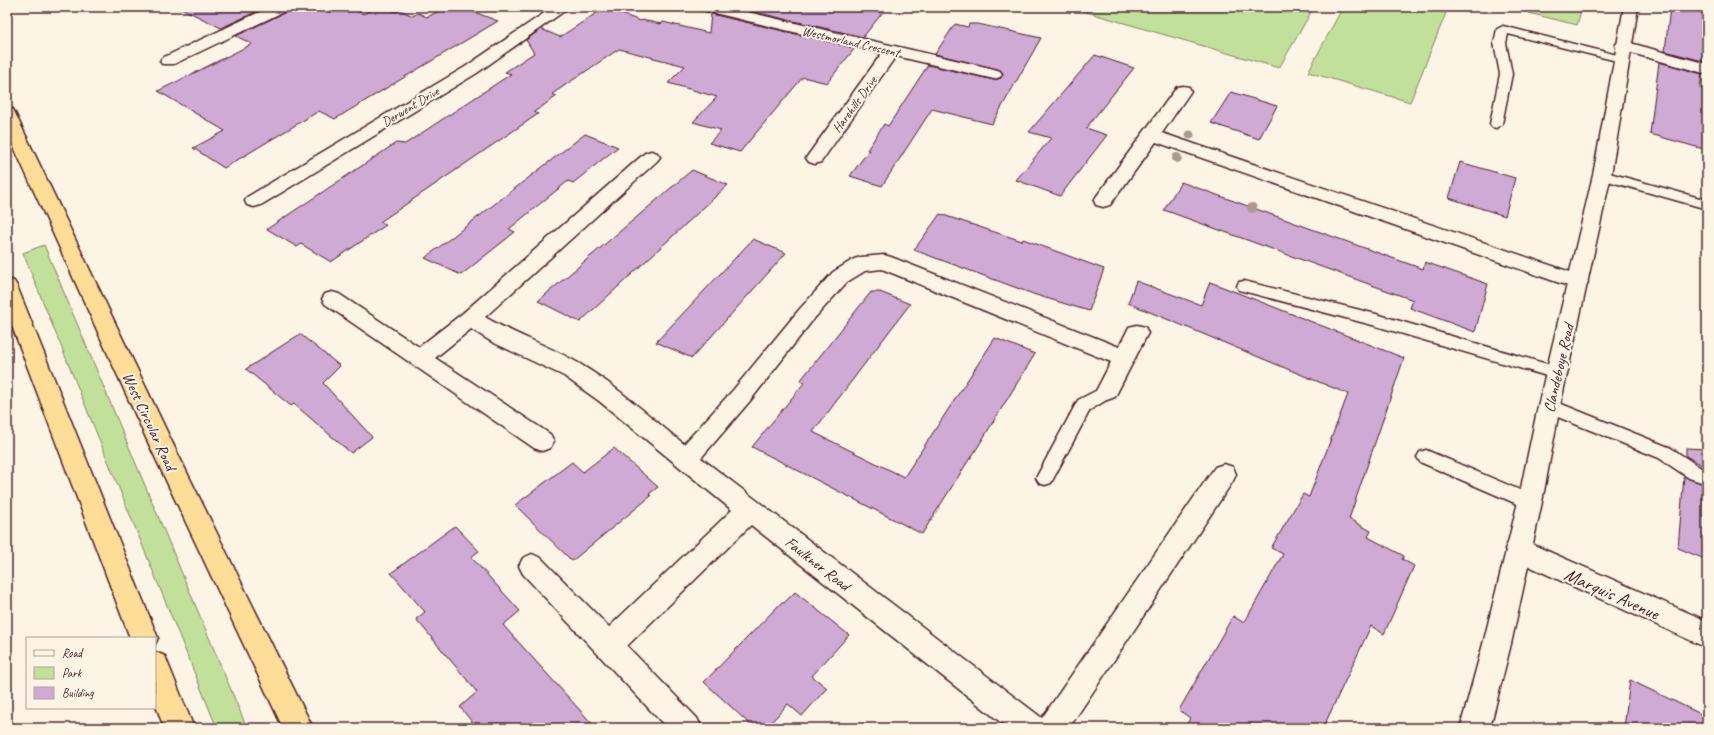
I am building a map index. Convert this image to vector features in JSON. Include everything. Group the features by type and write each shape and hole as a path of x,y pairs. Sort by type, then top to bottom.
{"highway":[{"name":"West Circular Road","path":"7,113 158,438 298,728"},
{"path":"7,286 144,637"},
{"path":"156,669 179,728"}],"street":[{"path":"168,61 282,7"},
{"name":"Derwent Drive","path":"254,201 470,70 564,7"},
{"name":"Westmorland Crescent","path":"708,7 994,74"},
{"name":"Clandeboye Road","path":"1475,728 1497,644 1530,502 1549,406 1602,175 1631,7"},
{"name":"Harehills Drive","path":"815,158 892,50"},
{"path":"1622,53 1707,69"},
{"path":"1103,201 1183,90"},
{"path":"1152,135 1578,282"},
{"path":"420,358 470,318 651,158"},
{"path":"685,459 742,395 840,276 861,264 884,262 1124,358"},
{"path":"332,299 542,441"},
{"name":"Faulkner Road","path":"470,318 500,336 572,370 607,395 685,459 1031,728"},
{"path":"1106,391 1137,333"},
{"path":"1052,728 1224,474"},
{"path":"608,646 750,509"},
{"name":"Marquis Avenue","path":"1518,550 1707,634"},
{"path":"532,566 687,728"}],"lane":[{"path":"1496,124 1506,74 1500,43 1503,29 1622,53"},
{"path":"1602,175 1707,205"},
{"path":"1244,286 1376,320 1557,373"},
{"path":"1045,478 1084,405 1106,391"},
{"path":"1549,406 1665,452 1695,473 1707,478"},
{"path":"1426,457 1530,502"}],"green space":[{"path":"1069,7 1314,7 1279,68"},
{"path":"1343,7 1424,7 1446,13 1410,102 1308,72"},
{"path":"1517,7 1582,7 1577,25 1529,13"},
{"path":"44,245 247,728 217,728 23,253"}],"building":[{"path":"179,7 266,7 221,28"},
{"path":"290,7 347,7 363,14 377,7 385,7 396,12 400,10 413,16 418,13 427,17 447,7 461,7 498,21 335,119 319,111 224,168 193,148 225,131 158,91 252,44 236,36 288,11"},
{"path":"733,7 887,7 863,37"},
{"path":"1670,7 1706,7 1703,61 1665,51"},
{"path":"604,8 641,21 661,24 663,22 709,33 711,14 855,48 827,83 803,77 740,152 709,143 721,130 693,122 717,97 668,83 685,66 619,49 552,94 557,96 534,112 538,114 380,222 386,225 331,262 301,244 297,247 267,229 396,143 405,144 511,74 505,72 534,53 526,40 541,29 560,37"},
{"path":"955,24 968,27 969,24 978,24 1041,38 992,124 932,109 882,186 850,176 869,150 867,150 884,124 888,126 928,65 994,80 1001,78 1003,73 1000,70 935,54"},
{"path":"1095,55 1134,68 1086,128 1107,135 1060,196 1016,180 1051,138 1029,132"},
{"path":"1659,62 1702,74 1700,88 1707,89 1707,150 1650,134"},
{"path":"1231,92 1277,106 1259,139 1211,123"},
{"path":"585,134 618,147 573,183 568,181 509,229 515,232 461,275 425,258"},
{"path":"1460,162 1515,178 1505,216 1449,198"},
{"path":"692,170 728,185 580,322 538,301"},
{"path":"1181,182 1423,269 1425,262 1488,284 1475,332 1410,308 1413,300 1164,210"},
{"path":"940,214 1022,241 1023,239 1104,269 1089,311 1036,295 914,250"},
{"path":"753,239 786,253 692,358 656,342"},
{"path":"1136,281 1201,305 1210,282 1404,358 1349,519 1371,531 1368,537 1404,556 1402,559 1414,566 1384,634 1371,626 1323,728 1185,728 1190,718 1179,710 1233,616 1244,623 1283,554 1271,548 1303,494 1309,497 1348,394 1128,303"},
{"path":"871,292 880,292 910,304 813,432 904,477 995,338 1035,354 922,534 752,447 804,383 800,381"},
{"path":"300,334 340,366 323,383 372,437 351,453 294,404 291,406 246,369"},
{"path":"614,448 658,487 649,494 651,496 572,561 515,505 572,462 583,472"},
{"path":"1686,448 1707,449 1707,468 1686,456"},
{"path":"1684,476 1707,485 1707,560 1678,548"},
{"path":"455,526 479,551 471,557 520,611 503,625 596,728 477,728 460,707 477,692 416,619 425,612 391,573"},
{"path":"795,592 849,635 812,676 827,688 802,716 788,704 766,728 754,728 704,682 782,602 784,603"},
{"path":"1630,680 1707,717 1707,728 1624,728"}]}
